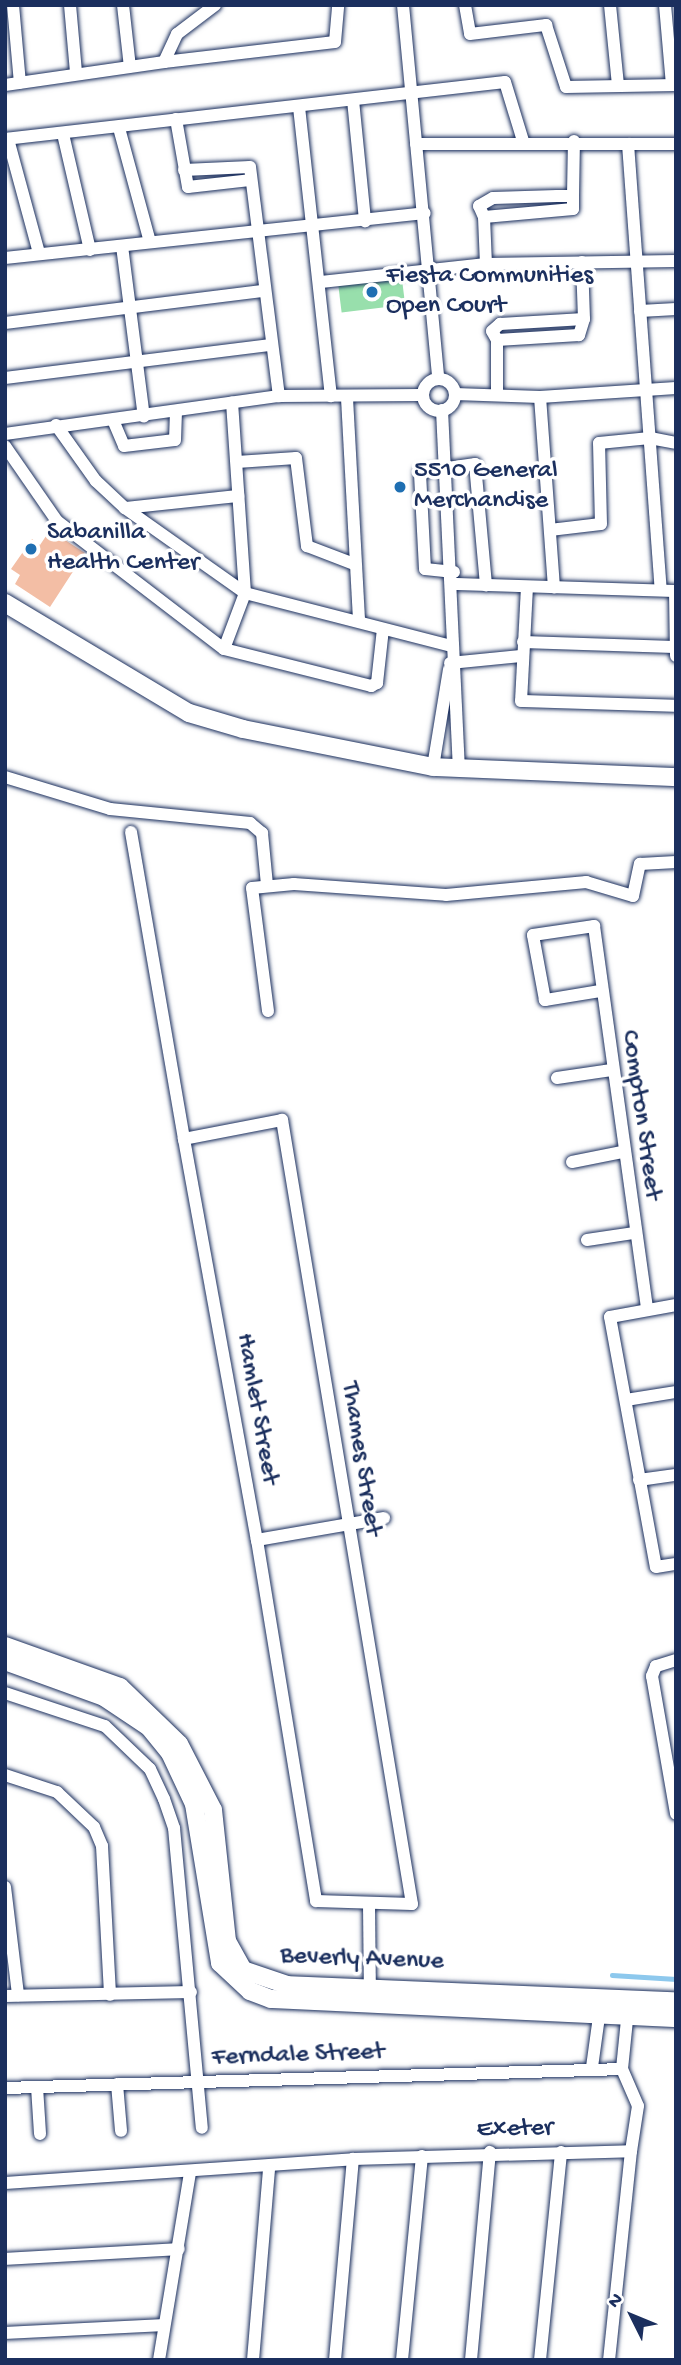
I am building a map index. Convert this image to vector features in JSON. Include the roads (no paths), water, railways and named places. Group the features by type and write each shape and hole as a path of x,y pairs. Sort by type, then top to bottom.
{"street":[{"path":"13,5 20,83"},
{"path":"70,5 76,72"},
{"path":"123,5 130,67"},
{"path":"164,62 177,34 215,5"},
{"path":"5,85 76,72 335,42 338,5"},
{"path":"5,434 279,396 346,398 422,395 438,378 425,213 402,5"},
{"path":"465,5 470,34 551,30 566,87 674,85 665,5"},
{"path":"610,5 618,85"},
{"path":"39,253 7,139 506,82 523,141"},
{"path":"353,100 365,221"},
{"path":"299,107 321,282 331,396"},
{"path":"176,119 188,187 250,180"},
{"path":"119,128 150,242"},
{"path":"63,134 90,250"},
{"path":"416,144 523,141 676,144"},
{"path":"486,264 483,200 573,195 574,141"},
{"path":"628,144 661,589"},
{"path":"184,170 247,163 269,345 279,396"},
{"path":"5,258 254,229 312,227 425,213"},
{"path":"122,246 144,416"},
{"path":"321,282 486,264 676,261"},
{"path":"497,395 497,340 579,335 584,319 582,262"},
{"path":"5,323 262,291"},
{"path":"640,310 676,309"},
{"path":"5,378 269,345"},
{"path":"438,378 448,381 455,394"},
{"path":"455,394 540,397 676,388"},
{"path":"433,767 450,664 455,578 442,410 455,394"},
{"path":"422,395 429,407 442,410"},
{"path":"540,397 554,587"},
{"path":"346,398 359,620"},
{"path":"224,649 246,593 232,402"},
{"path":"113,420 124,446 175,440 176,411"},
{"path":"56,425 96,481 125,508 246,593 452,646"},
{"path":"550,530 601,524 599,443 650,438 676,443"},
{"path":"5,446 57,521 224,649 371,686 377,682 383,629"},
{"path":"237,462 296,458 307,546 354,564"},
{"path":"486,586 478,470 470,463 420,472 425,569 486,586 675,591 675,651 523,642"},
{"path":"125,508 238,496"},
{"path":"527,587 521,701 676,706"},
{"path":"5,603 189,713 433,767 676,776"},
{"path":"450,664 522,656"},
{"path":"450,664 460,770"},
{"path":"5,777 110,808 250,822 262,833 267,885"},
{"name":"Hamlet Street","path":"131,832 257,1540 317,1901 412,1904"},
{"path":"268,1011 248,894 267,885 446,895 586,882 633,896 640,864 676,862"},
{"name":"Compton Street","path":"600,991 545,1000 533,936 594,926 622,1152 647,1309"},
{"path":"556,1078 611,1070"},
{"name":"Thames Street","path":"184,1139 282,1120 412,1904"},
{"path":"572,1162 622,1152"},
{"path":"587,1240 634,1233"},
{"path":"676,1305 610,1317 656,1567 676,1564"},
{"path":"626,1400 676,1392"},
{"path":"639,1479 676,1475"},
{"path":"257,1540 384,1518"},
{"name":"Beverly Avenue","path":"5,1646 120,1688 179,1744 213,1810 227,1941 236,1966 287,1985 370,1985 600,2006"},
{"path":"676,1660 656,1666 652,1676 676,1814"},
{"name":"Beverly Avenue","path":"5,1661 104,1697 149,1727 170,1753 194,1804 214,1947 226,1975 271,1999 371,2004 629,2007 676,2001"},
{"path":"5,1693 105,1726 150,1769 174,1828 200,2083 202,2128"},
{"path":"5,1775 57,1792 94,1827 102,1846 110,1995"},
{"path":"5,1887 12,1996 191,1992"},
{"path":"369,1904 371,2004"},
{"path":"592,2067 600,2006"},
{"path":"609,2360 638,2106 622,2069 629,2007"},
{"name":"Beverly Avenue","path":"629,2007 676,2018"},
{"name":"Ferndale Street","path":"5,2088 592,2067 622,2069"},
{"path":"117,2084 121,2131"},
{"path":"37,2087 40,2134"},
{"name":"Exeter","path":"5,2183 269,2168 353,2159 490,2152 631,2151"},
{"path":"471,2360 490,2152"},
{"path":"540,2360 561,2152"},
{"path":"402,2360 422,2156"},
{"path":"335,2360 353,2159"},
{"path":"253,2360 269,2168"},
{"path":"159,2360 190,2173"},
{"path":"5,2259 179,2249"},
{"path":"5,2333 164,2325"}],"waterway":[{"path":"612,1975 676,1979"}],"place":[{"name":"Fiesta Communities Open Court","path":"372,292"},
{"name":"5510 General Merchandise","path":"400,487"},
{"name":"Sabanilla Health Center","path":"31,549"}]}
